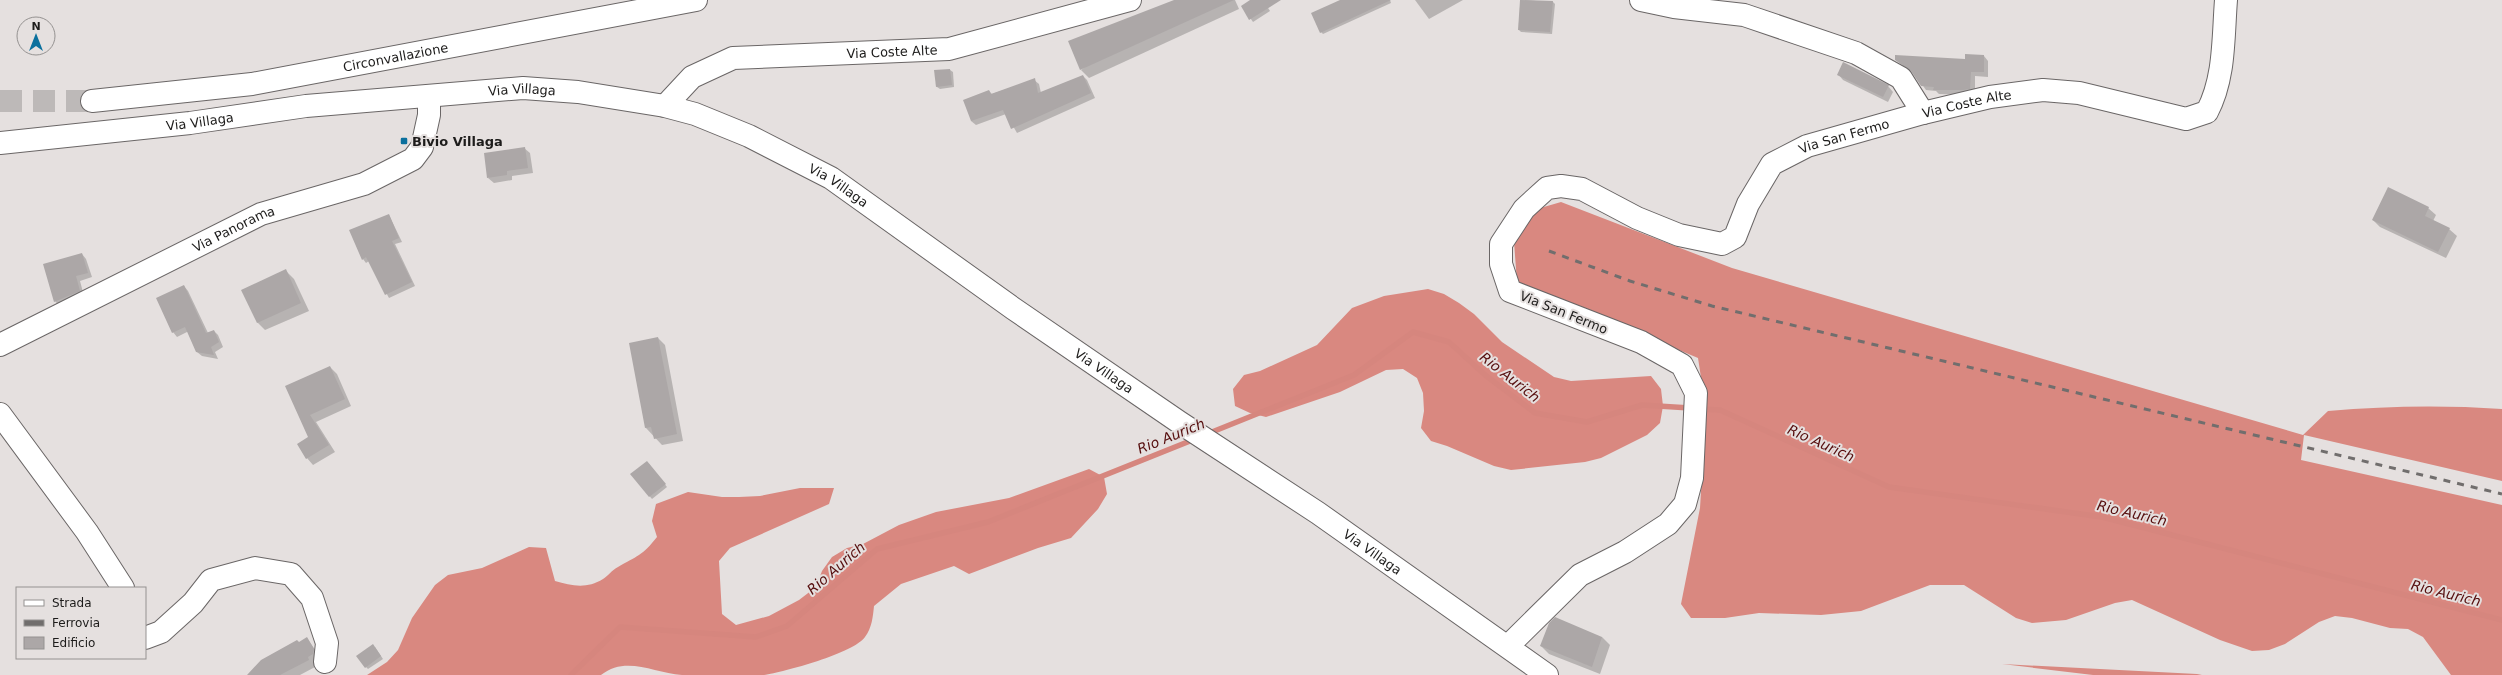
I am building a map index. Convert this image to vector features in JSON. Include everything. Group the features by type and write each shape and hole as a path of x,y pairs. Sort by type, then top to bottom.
{"main road":[{"name":"Circonvallazione","path":"92,101 252,84 696,0"},
{"name":"Via Coste Alte","path":"665,106 692,77 733,58 949,49 1130,0"},
{"name":"Via Coste Alte","path":"1641,0 1674,7 1744,15 1856,53 1901,78 1923,113 1990,97 2043,90 2079,93 2186,119 2206,112 2216,94 2221,64 2226,0"},
{"name":"Via Villaga","path":"0,143 190,123 306,106 523,88 578,92 665,106 695,114 749,136 831,178 1014,309 1219,449 1318,513 1547,675"},
{"name":"Via Panorama","path":"0,345 261,214 364,184 413,160 422,146 429,115 429,96"},
{"name":"Via San Fermo","path":"1508,646 1580,575 1625,552 1668,524 1685,504 1692,478 1696,425 1696,393 1682,365 1641,342 1510,290 1501,264 1501,244 1524,209 1547,188 1561,186 1582,188 1637,218 1679,235 1722,244 1735,237 1748,204 1772,164 1807,146 1923,113"},
{"path":"0,414 87,532 122,587"},
{"path":"146,638 161,632 193,603 211,580 256,568 291,574 312,598 327,643 325,662"}],"shaded area":[{"path":"1561,202 1732,268 2303,435 2328,411 2415,407 2502,409 2502,481 2304,435 2301,460 2502,505 2502,675 2451,675 2423,637 2408,629 2390,628 2352,618 2335,616 2319,622 2285,644 2269,650 2252,651 2220,640 2132,600 2115,603 2066,620 2032,623 2016,618 1964,585 1930,585 1861,611 1821,615 1759,613 1725,618 1691,618 1681,604 1700,508 1706,410 1698,358 1517,282 1514,242 1537,209"},
{"path":"1428,289 1444,294 1459,303 1474,314 1502,342 1554,377 1571,381 1651,376 1661,389 1663,406 1660,423 1647,435 1601,458 1585,462 1511,470 1494,466 1447,446 1431,441 1421,428 1424,411 1423,393 1417,378 1403,369 1386,370 1340,392 1266,417 1250,413 1235,406 1233,389 1244,375 1260,371 1317,345 1352,308 1384,296"},
{"path":"1089,469 1104,477 1107,494 1098,509 1071,538 1038,548 969,574 954,566 901,584 874,606 872,622 869,630 865,637 858,643 833,655 802,666 764,675 682,675 640,667 620,666 601,675 367,675 387,662 398,650 412,618 435,585 448,575 482,568 529,547 546,548 555,581 579,586 597,582 616,568 639,555 657,537 652,521 656,504 688,492 722,497 739,497 760,496 800,488 834,488 829,504 730,548 719,561 722,614 736,625 769,616 799,600 816,587 822,571 832,557 847,548 863,544 899,525 936,512 1009,498"},
{"path":"2002,664 2197,674 2202,675 2093,675"}],"building":[{"path":"1174,0 1234,0 1080,70 1068,41"},
{"path":"1250,0 1281,0 1249,20 1241,6"},
{"path":"1340,0 1391,0 1320,33 1311,13"},
{"path":"1520,0 1553,1 1550,32 1518,30"},
{"path":"1965,54 1984,55 1984,72 1971,72 1970,89 1963,90 1933,90 1934,87 1921,86 1911,71 1895,60 1895,55 1965,59"},
{"path":"1843,62 1889,85 1883,97 1837,75"},
{"path":"950,69 952,85 936,87 934,70"},
{"path":"1083,75 1091,93 1011,129 1003,110 971,121 963,100 989,90 991,94 1035,78 1038,93"},
{"path":"525,147 528,168 507,171 507,175 487,178 484,153"},
{"path":"2388,187 2429,207 2425,216 2450,228 2438,252 2372,220"},
{"path":"389,214 399,238 392,241 412,282 385,295 366,257 362,260 349,230"},
{"path":"82,253 88,273 76,276 80,291 54,302 43,264"},
{"path":"286,269 301,303 257,323 241,290"},
{"path":"184,285 206,333 214,330 219,342 211,347 214,355 196,352 185,327 172,333 156,298"},
{"path":"658,337 677,434 654,439 651,427 645,428 629,343"},
{"path":"330,366 345,399 310,415 329,445 306,459 297,444 308,437 285,386"},
{"path":"647,461 666,484 649,497 630,474"},
{"path":"1555,617 1602,637 1592,667 1540,646 1549,623"},
{"path":"307,637 314,649 313,654 308,657 309,660 280,675 247,675 261,660 297,640 299,642"},
{"path":"373,644 381,656 365,668 356,656"}],"waterway":[{"name":"Rio Aurich","path":"1207,434 1354,375 1413,332 1449,342 1485,375 1535,413 1587,422 1642,405 1690,408"},
{"name":"Rio Aurich","path":"1699,409 1720,410 1889,487 2102,517 2502,620"},
{"name":"Rio Aurich","path":"571,675 620,627 756,637 787,626 877,549 988,522 1195,439"}],"tunnel":[{"path":"0,101 92,101"}],"railway":[{"path":"1549,251 1630,281 1712,306 2502,494"}],"place":[{"name":"Bivio Villaga","path":"404,141"}]}
